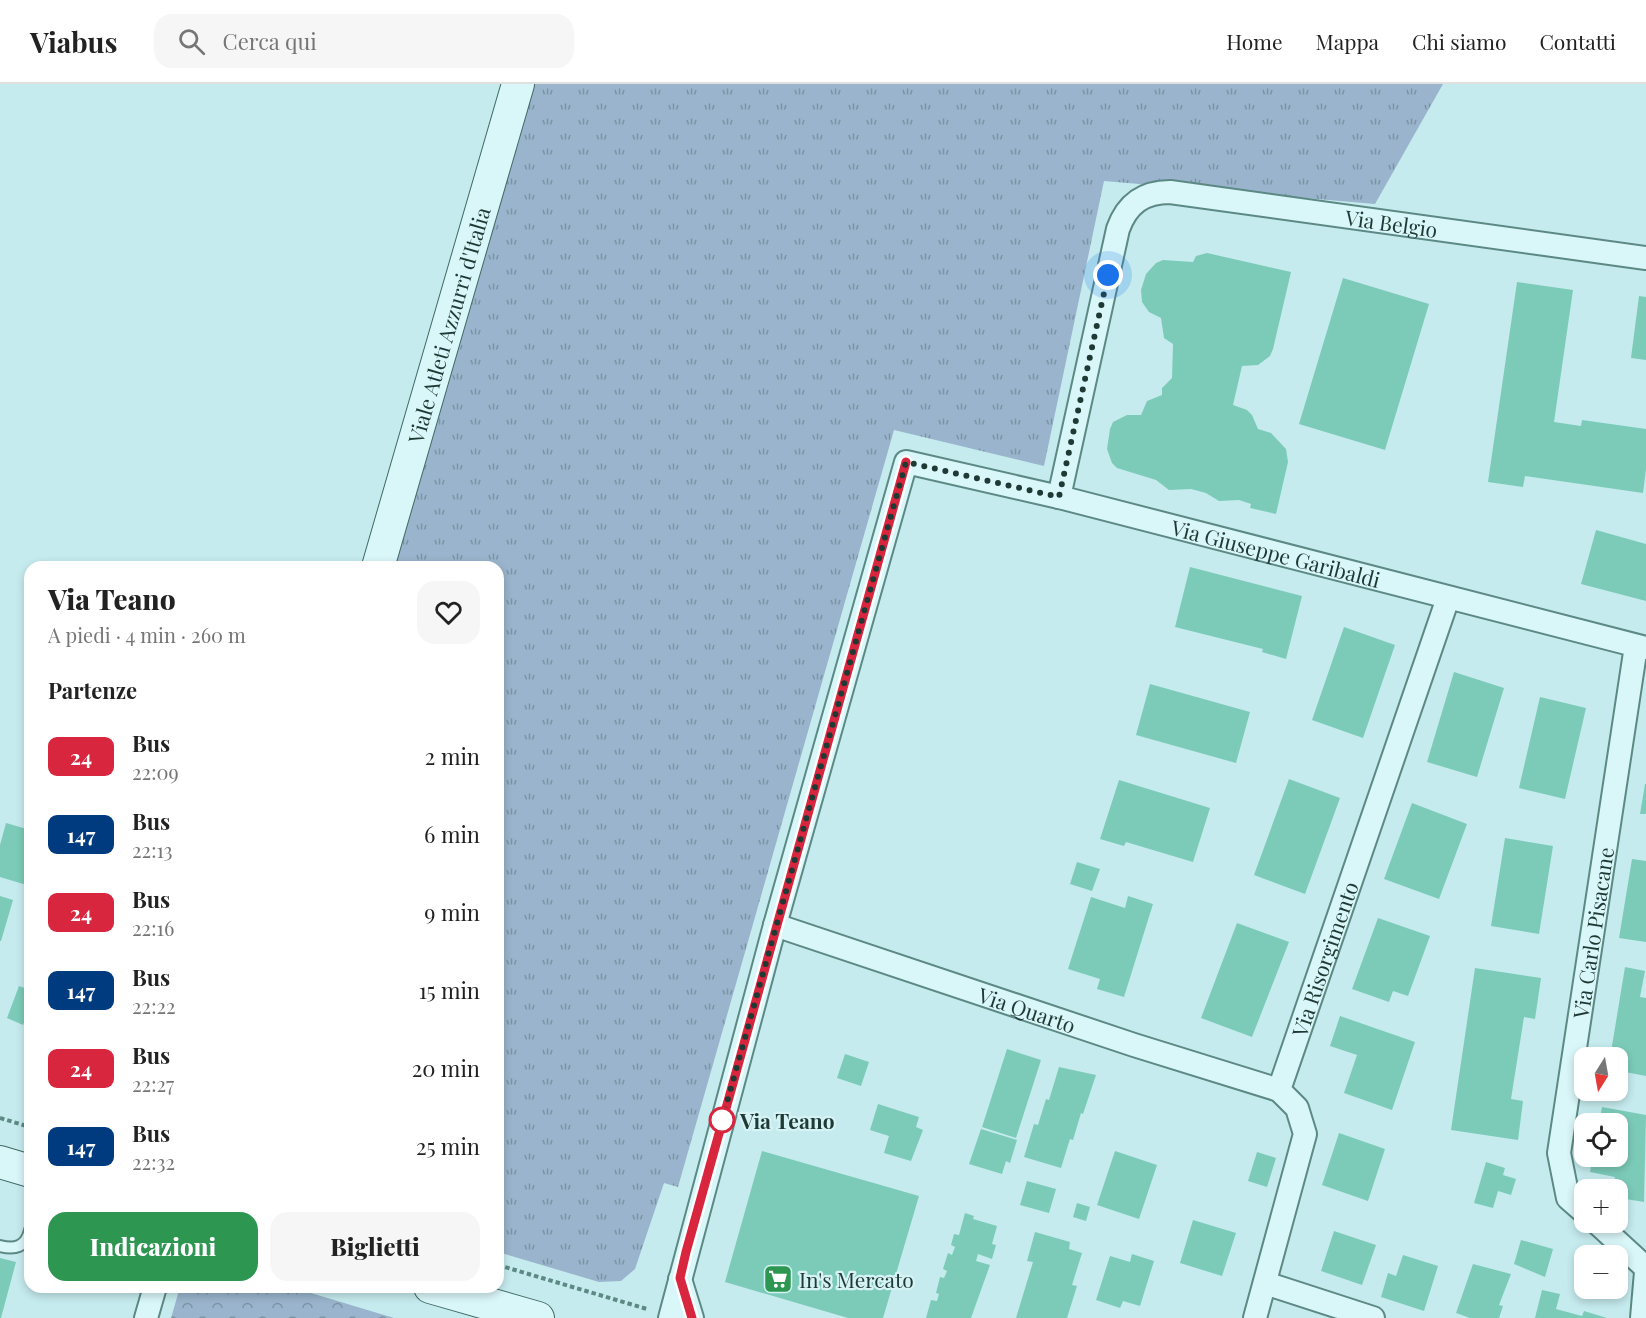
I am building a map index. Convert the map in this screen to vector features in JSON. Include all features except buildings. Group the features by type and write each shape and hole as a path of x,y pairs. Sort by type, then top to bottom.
{"street":[{"name":"Viale Atleti Azzurri d'Italia","path":"380,561 518,84"},
{"name":"Via Belgio","path":"1059,497 1118,229 1126,212 1138,199 1152,194 1170,192 1646,258"},
{"name":"Via Giuseppe Garibaldi","path":"775,925 906,462 1059,497 1641,647"},
{"name":"Via Risorgimento","path":"1279,1090 1448,598"},
{"name":"Via Carlo Pisacane","path":"1574,1203 1568,1198 1559,1154 1641,647"},
{"name":"Via Quarto","path":"775,925 1134,1045 1279,1090"},
{"path":"678,1317 680,1278 775,925"},
{"path":"1255,1318 1305,1134 1297,1108 1279,1090"},
{"path":"0,1162 24,1169"},
{"path":"1607,1233 1646,1270 1642,1318"},
{"path":"1265,1283 1373,1318"},
{"path":"146,1318 153,1293"},
{"path":"451,1293 538,1318"}],"lane":[{"path":"0,1246 12,1249 24,1242"}],"path":[{"path":"0,1118 24,1125"},
{"path":"504,1267 678,1317"}],"green space":[{"path":"532,84 1443,84 1375,204 1104,181 1044,466 894,430 678,1187 664,1183 635,1269 621,1281 599,1282 504,1254 504,561 395,561"},
{"path":"178,1293 311,1293 394,1318 171,1318"}],"bus line":[{"name":"24","path":"692,1318 680,1278 686,1252 775,925 906,462"}],"place":[{"name":"Via Teano","path":"722,1120"},
{"name":"In's Mercato","path":"778,1279"}],"route":[{"path":"722,1120 906,462 1059,497 1108,275"}]}
